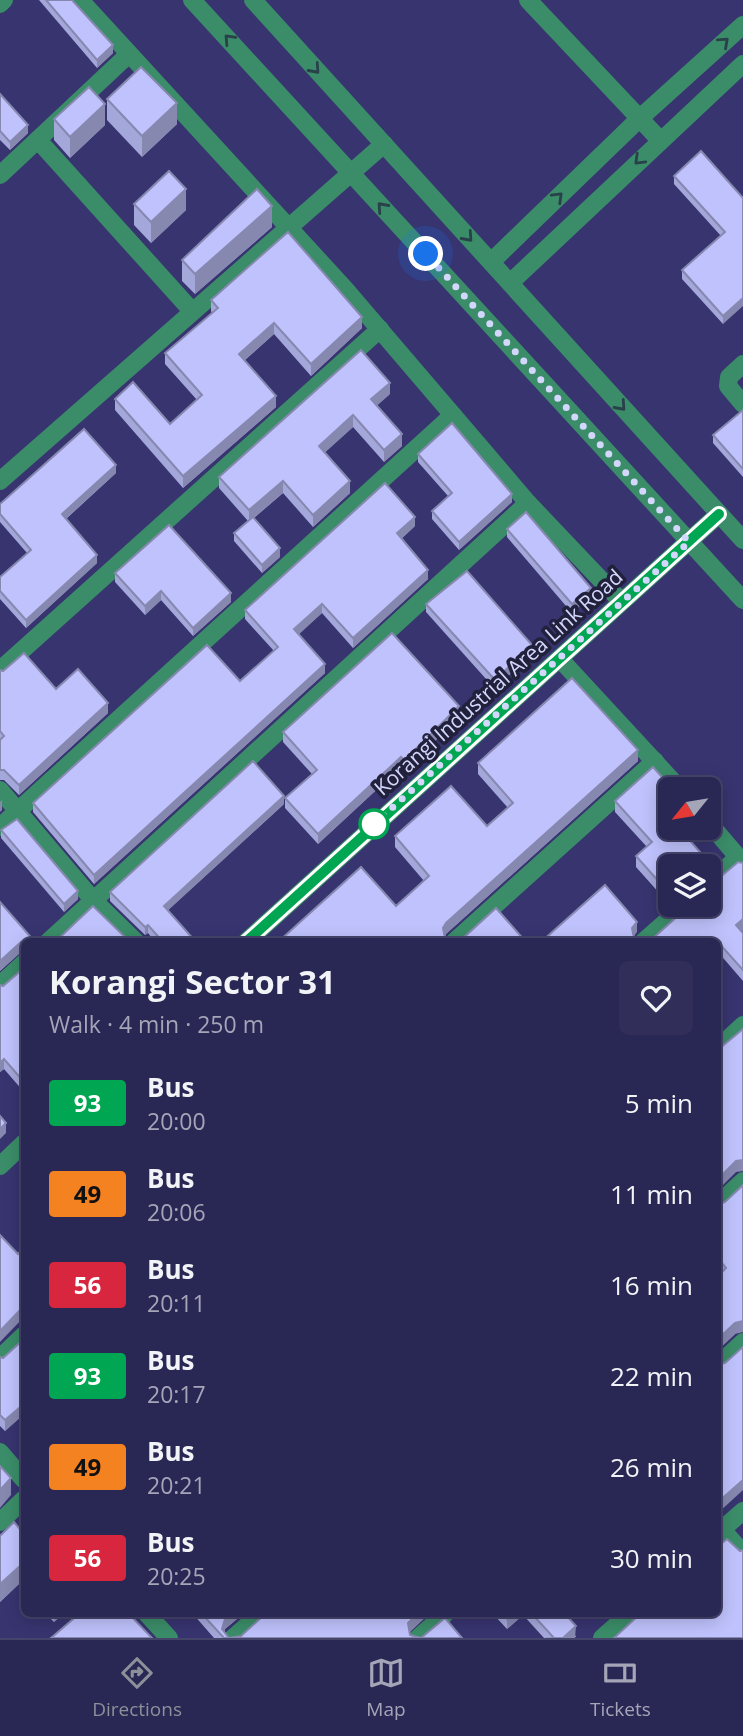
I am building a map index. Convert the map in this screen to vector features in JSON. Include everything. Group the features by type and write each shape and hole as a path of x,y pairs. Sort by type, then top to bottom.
{"street":[{"path":"0,4 4,0"},
{"path":"80,0 380,329 528,503 621,601"},
{"path":"192,0 743,600"},
{"path":"253,0 743,540"},
{"path":"528,0 660,140"},
{"path":"491,262 640,118 743,25"},
{"path":"0,175 129,54"},
{"path":"510,283 743,64"},
{"path":"38,140 192,311"},
{"path":"1,477 384,144"},
{"path":"0,670 380,329"},
{"path":"743,364 729,377 728,386 743,404"},
{"path":"0,828 453,415"},
{"path":"52,938 528,503"},
{"name":"Korangi Industrial Area Link Road","path":"250,938 719,514"},
{"path":"560,659 669,777"},
{"path":"458,938 655,761"},
{"path":"0,790 93,900 132,938"},
{"path":"721,837 741,860 721,875"},
{"path":"648,938 671,917"},
{"path":"0,985 21,966"},
{"path":"721,1045 743,1025"},
{"path":"0,1166 21,1146"},
{"path":"721,1201 743,1181"},
{"path":"0,1358 21,1338"},
{"path":"721,1363 743,1342"},
{"path":"0,1452 21,1476"},
{"path":"0,1521 21,1502"},
{"path":"721,1528 743,1511"},
{"path":"721,1531 743,1553"},
{"path":"150,1617 169,1638"},
{"path":"233,1638 257,1617"},
{"path":"418,1638 442,1617"},
{"path":"603,1638 626,1617"}],"building":[{"path":"46,0 72,0 113,45 97,60"},
{"path":"141,67 177,103 142,136 107,99"},
{"path":"89,87 105,104 70,137 54,119"},
{"path":"0,94 28,125 10,142 0,131"},
{"path":"701,151 743,198 743,298 723,316 682,270 725,232 674,176"},
{"path":"169,171 186,189 151,222 134,204"},
{"path":"257,189 272,206 195,274 182,260"},
{"path":"288,232 362,317 311,364 274,323 239,354 276,396 183,476 115,399 133,382 170,424 202,395 165,353 218,308 211,300"},
{"path":"361,350 390,383 371,399 402,434 384,450 353,415 319,446 350,481 313,515 283,481 249,510 219,477"},
{"path":"743,410 743,469 713,435"},
{"path":"452,423 512,494 459,542 432,511 452,493 418,454"},
{"path":"84,429 116,465 62,514 97,555 26,620 0,591 0,577 31,550 0,514 0,504"},
{"path":"385,483 415,517 397,533 428,570 353,638 322,604 294,629 325,664 94,875 33,803 207,645 240,681 278,647 245,610"},
{"path":"526,512 591,588 572,604 507,529"},
{"path":"253,517 280,548 262,565 234,533"},
{"path":"169,525 231,593 193,628 161,591 145,606 115,573"},
{"path":"467,571 532,645 495,680 426,604"},
{"path":"392,633 459,706 404,760 401,757 318,834 285,798 317,770 283,732"},
{"path":"24,653 56,689 78,669 108,703 19,785 4,770 0,770 0,740 4,736 0,731 0,670 3,671"},
{"path":"572,678 638,750 446,923 443,928 445,938 282,938 361,867 396,906 429,876 395,836 451,786 487,826 513,803 478,763"},
{"path":"253,761 284,796 164,906 192,938 159,938 110,892"},
{"path":"653,767 662,777 658,777 658,840 690,840 702,854 658,854 658,881 636,856 652,842 615,801"},
{"path":"17,819 78,891 64,904 1,830"},
{"path":"738,862 743,863 743,919 736,925 743,933 743,970 721,945 721,938 653,938 677,917 721,917 721,876"},
{"path":"605,885 637,922 632,928 634,938 545,938"},
{"path":"0,902 32,938 21,938 21,942 0,961"},
{"path":"93,906 126,938 59,938"},
{"path":"496,908 522,938 463,938"},
{"path":"21,971 21,1079 4,1059 0,1063 0,985 3,986"},
{"path":"743,1029 743,1160 736,1161 721,1176 721,1047"},
{"path":"0,1116 6,1123 0,1129"},
{"path":"743,1185 743,1321 735,1323 721,1336 721,1273 726,1268 721,1262 721,1204"},
{"path":"0,1235 18,1254 21,1251 21,1309 0,1331"},
{"path":"21,1342 21,1407 5,1420 0,1415 0,1357 3,1358"},
{"path":"743,1347 743,1480 721,1499 721,1364"},
{"path":"0,1466 11,1478 0,1490"},
{"path":"14,1522 21,1530 21,1567 0,1584 0,1536"},
{"path":"727,1539 740,1551 743,1550 743,1638 614,1638 637,1617 721,1617 721,1544"},
{"path":"76,1617 132,1617 152,1638 51,1638"},
{"path":"205,1617 227,1617 222,1629 229,1638 224,1638"},
{"path":"262,1617 414,1617 408,1623 410,1635 421,1638 229,1638 241,1636"},
{"path":"535,1617 568,1617 576,1626 563,1638 554,1638"},
{"path":"445,1618 462,1638 421,1638"}],"bus line":[{"name":"93","path":"250,938 719,514"}],"route":[{"path":"374,824 689,542 426,254"}]}
